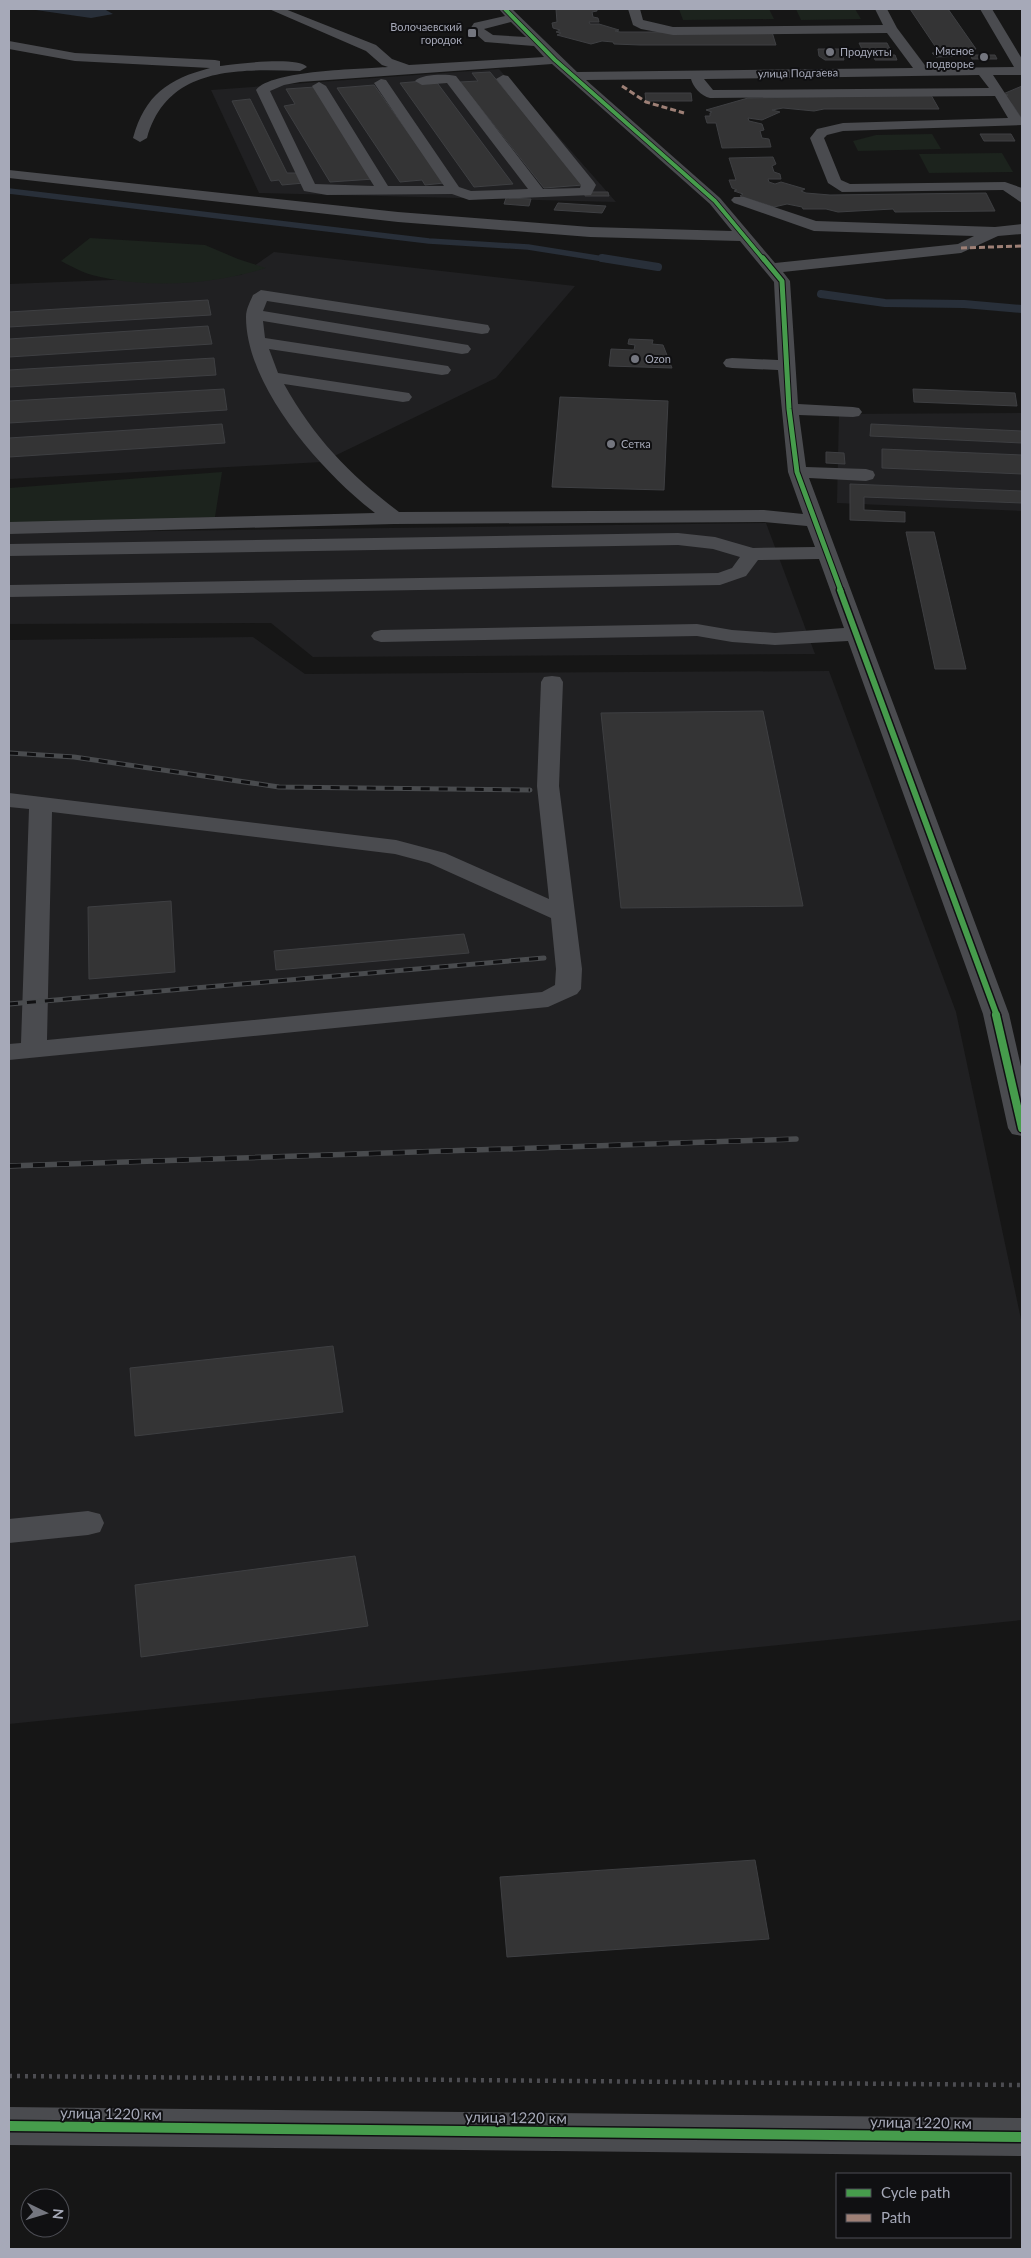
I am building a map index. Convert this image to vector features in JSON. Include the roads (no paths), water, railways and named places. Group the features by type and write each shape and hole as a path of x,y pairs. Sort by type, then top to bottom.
{"street":[{"path":"275,9 371,48 387,62 407,69"},
{"path":"634,9 637,22 645,26 673,31 890,29"},
{"path":"880,9 890,29 923,72"},
{"path":"986,9 1022,71"},
{"path":"537,42 490,39 476,29 478,26 509,13 555,60 715,201 782,281 788,409 797,472 996,1014 1022,1128"},
{"path":"10,46 75,57 282,66 407,69"},
{"path":"263,90 270,85 290,80 407,69 555,60"},
{"path":"140,138 151,110 159,99 196,75 219,69 282,66"},
{"name":"улица Подгаева","path":"574,76 1022,71"},
{"path":"983,72 999,92 1020,126"},
{"path":"696,74 699,84 710,94 999,92"},
{"path":"263,90 451,79 539,194"},
{"path":"263,90 308,188 327,191 454,190 470,196 586,192 589,185 503,79"},
{"path":"381,83 454,190"},
{"path":"319,86 384,191"},
{"path":"1020,126 843,127 822,132 817,138 835,183 840,188 1005,186 1017,191 1022,198"},
{"path":"9,174 398,217 590,232 745,236"},
{"path":"739,200 814,226 995,232 1022,230"},
{"path":"772,268 961,248 995,232"},
{"path":"394,518 348,482 312,443 271,377 258,342 254,315 261,296 482,329"},
{"path":"254,315 462,349"},
{"path":"258,342 442,370"},
{"path":"732,362 786,365"},
{"path":"271,377 403,398"},
{"path":"788,409 852,412"},
{"path":"797,472 866,476"},
{"path":"9,528 394,518 764,516 815,521"},
{"path":"9,550 678,539 715,543 752,554 827,553"},
{"path":"9,592 520,580 720,579 739,572 752,554"},
{"path":"381,636 698,630 732,636 775,639 856,634"},
{"path":"41,804 21,1050 548,999 568,989 569,969 548,786 552,682"},
{"path":"9,800 396,847 438,858 562,914"},
{"path":"9,1531 88,1523"},
{"name":"улица 1220 км","path":"9,2126 1022,2137"}],"waterway":[{"path":"9,191 429,241 528,247 610,260"},
{"path":"602,258 658,267"},
{"path":"821,294 885,303 964,304 1022,309"}],"railway":[{"path":"9,753 74,757 279,787 530,790"},
{"path":"9,1004 544,958"},
{"path":"9,1166 796,1139"}],"place":[{"name":"Волочаевский городок","path":"472,33"},
{"name":"Продукты","path":"830,52"},
{"name":"Мясное подворье","path":"984,57"},
{"name":"Ozon","path":"635,359"},
{"name":"Сетка","path":"611,444"}]}
